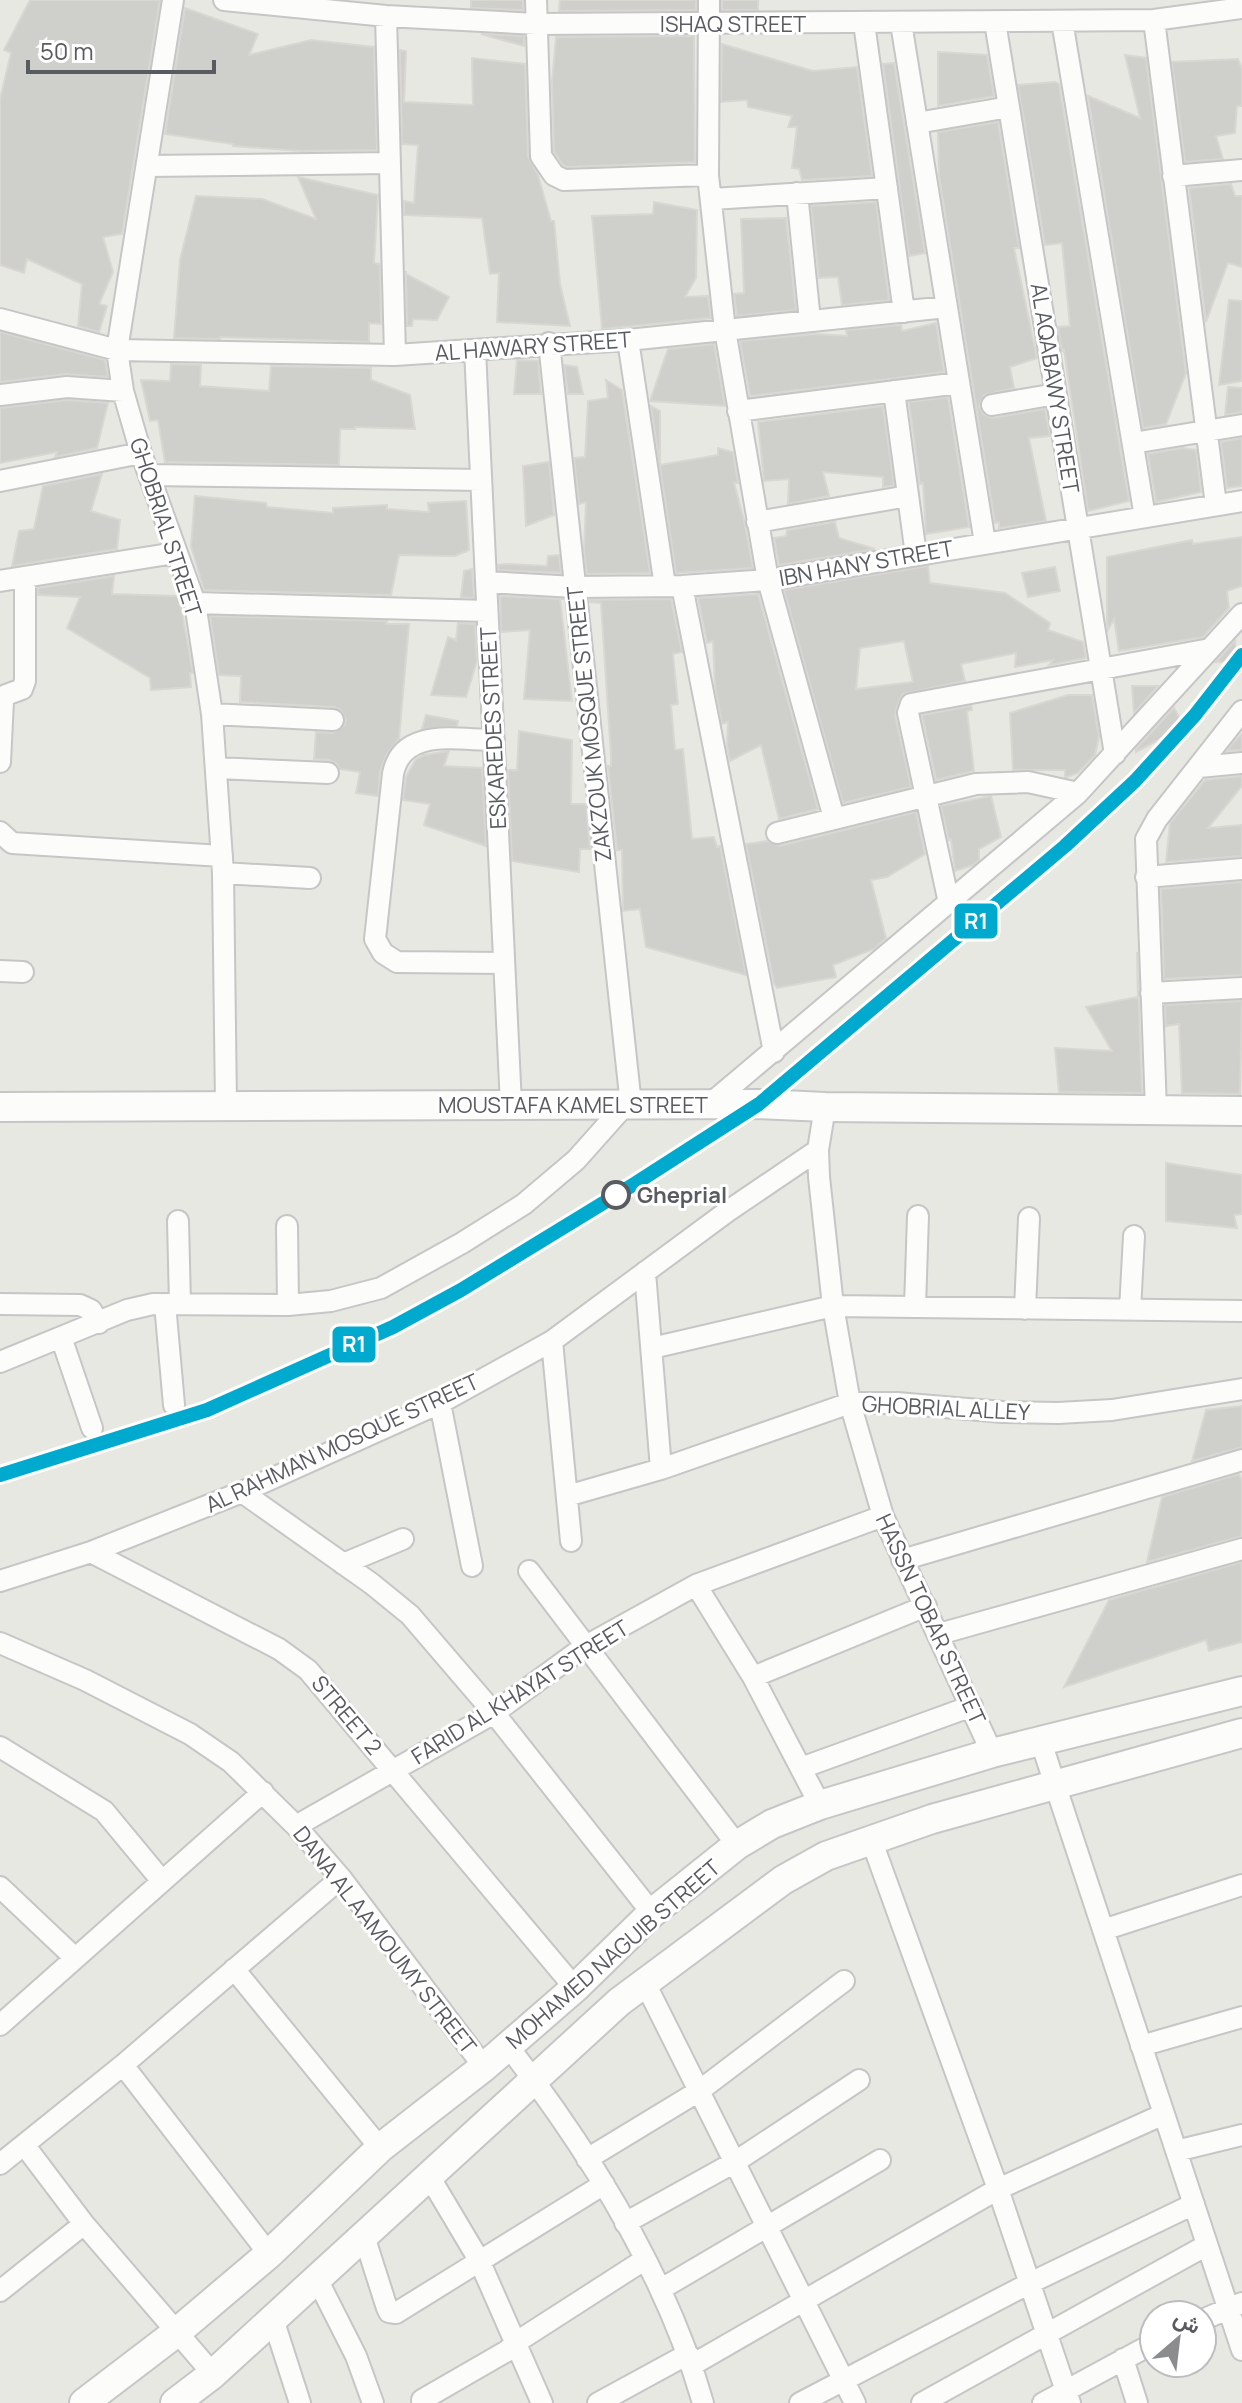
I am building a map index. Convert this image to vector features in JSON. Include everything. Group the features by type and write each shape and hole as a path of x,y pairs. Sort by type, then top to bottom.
{"main road":[{"name":"MOUSTAFA KAMEL STREET","path":"0,1107 709,1105 1242,1111"},
{"name":"MOHAMED NAGUIB STREET","path":"84,2403 177,2332 269,2254 380,2148 484,2067 575,1988 652,1913 737,1845 772,1824 820,1805 1040,1739 1242,1691"},
{"name":"MOHAMED NAGUIB STREET","path":"175,2403 206,2388 273,2319 619,2002 783,1880 826,1856 932,1819 1242,1735"}],"street":[{"name":"GHOBRIAL STREET","path":"173,0 117,350 123,391 141,453 195,603 212,714 223,864 226,1106"},
{"name":"ISHAQ STREET","path":"224,0 340,6 386,16 537,24 1154,20 1242,8"},
{"path":"536,0 541,156 554,175 564,180 708,175"},
{"path":"709,0 708,175 725,330 768,580 834,818"},
{"path":"386,16 395,355"},
{"path":"1154,20 1216,505"},
{"path":"1062,21 1145,517"},
{"name":"AL AQABAWY STREET","path":"995,22 1115,754"},
{"path":"864,23 904,312"},
{"path":"901,23 985,543"},
{"path":"917,123 1009,107"},
{"path":"147,166 390,163"},
{"path":"1173,176 1242,170"},
{"path":"712,199 887,188"},
{"path":"797,193 810,321"},
{"name":"AL HAWARY STREET","path":"0,319 117,350 395,355 628,340 947,307"},
{"path":"628,340 673,586 774,1052"},
{"name":"ZAKZOUK MOSQUE STREET","path":"549,343 628,1105"},
{"name":"ESKAREDES STREET","path":"475,350 511,1105"},
{"path":"738,411 959,383"},
{"path":"0,395 67,387 123,391"},
{"path":"894,391 916,555"},
{"path":"992,405 1056,394"},
{"path":"1133,443 1242,425"},
{"path":"0,481 141,453"},
{"path":"149,475 481,480"},
{"path":"757,522 908,496"},
{"name":"IBN HANY STREET","path":"486,582 575,587 673,586 768,580 1242,501"},
{"path":"0,581 175,553"},
{"path":"0,762 3,701 6,695 22,689 25,681 25,577"},
{"path":"195,603 487,611"},
{"path":"709,1105 1078,793 1242,614"},
{"path":"949,903 908,713 913,702 1210,649"},
{"path":"1156,1110 1145,850 1149,830 1242,711"},
{"path":"212,714 333,720"},
{"path":"494,740 428,740 407,747 400,754 393,774 375,939 383,953 397,962 504,963"},
{"path":"1199,767 1242,763"},
{"path":"217,768 328,773"},
{"path":"777,833 976,784 1028,782 1078,793"},
{"path":"6,837 310,878"},
{"path":"1146,877 1242,869"},
{"path":"0,971 23,972"},
{"path":"1151,993 1242,988"},
{"path":"0,1362 127,1310 172,1304 288,1305 331,1301 381,1288 524,1204 576,1160 628,1105"},
{"name":"HASSN TOBAR STREET","path":"825,1107 818,1150 833,1306 850,1403 883,1516 992,1753"},
{"name":"AL RAHMAN MOSQUE STREET","path":"0,1581 91,1552 242,1492 440,1403 552,1341 818,1150"},
{"path":"915,1307 918,1216"},
{"path":"1025,1309 1029,1218"},
{"path":"174,1405 172,1304 178,1221"},
{"path":"287,1226 288,1305"},
{"path":"1130,1310 1134,1236"},
{"path":"645,1272 661,1469"},
{"path":"0,1304 80,1305 91,1310 99,1323"},
{"path":"652,1348 833,1306 1242,1311"},
{"path":"61,1337 92,1428"},
{"path":"552,1341 571,1541"},
{"name":"GHOBRIAL ALLEY","path":"567,1496 661,1469 850,1403 1058,1413 1112,1410 1242,1389"},
{"path":"440,1403 472,1566"},
{"path":"902,1560 1242,1460"},
{"path":"242,1492 410,1615 494,1713 652,1913"},
{"name":"FARID AL KHAYAT STREET","path":"296,1826 494,1713 584,1647 696,1585 883,1516"},
{"path":"343,1564 403,1539"},
{"path":"939,1634 1242,1549"},
{"name":"STREET 2","path":"91,1552 279,1649 308,1670 575,1988"},
{"path":"529,1571 737,1845"},
{"path":"696,1585 753,1677 820,1805"},
{"path":"753,1677 926,1606"},
{"name":"DANA AL AAMOUMY STREET","path":"0,1643 85,1680 190,1734 231,1762 296,1826 341,1878 484,2067"},
{"path":"801,1768 972,1706"},
{"path":"1040,1739 1207,2245 1235,2305 1242,2350"},
{"path":"0,1747 104,1811 162,1881"},
{"path":"0,2025 263,1792"},
{"path":"871,1839 998,2189 1068,2397"},
{"path":"0,2164 123,2065 341,1878"},
{"path":"1103,1930 1242,1885"},
{"path":"0,1887 75,1958"},
{"path":"234,1969 380,2148"},
{"path":"587,2159 699,2091 844,1981"},
{"path":"645,1983 855,2403"},
{"path":"1141,2046 1242,2017"},
{"name":"DANA AL AAMOUMY STREET","path":"508,2046 604,2184 661,2289 690,2359 703,2403"},
{"path":"123,2065 269,2254"},
{"path":"625,2223 735,2162 859,2080"},
{"path":"598,2403 804,2300 998,2189 1164,2114"},
{"path":"1176,2151 1242,2135"},
{"path":"25,2146 84,2224 177,2332 206,2388"},
{"path":"661,2289 880,2160"},
{"path":"429,2176 479,2260 542,2403"},
{"path":"364,2236 387,2308 391,2313 398,2312 604,2184"},
{"path":"800,2403 1030,2283 1194,2204"},
{"path":"0,2291 84,2224"},
{"path":"922,2403 1207,2245"},
{"path":"422,2400 507,2351 644,2260"},
{"path":"317,2279 356,2356 373,2403"},
{"path":"273,2319 300,2403"},
{"path":"1043,2403 1068,2397 1138,2351"},
{"path":"1123,2359 1137,2403"}],"building":[{"path":"30,0 160,0 122,234 103,237 113,272 99,304 107,306 99,332 78,326 82,284 27,259 24,273 0,265 0,99 11,53 4,50"},
{"path":"471,0 523,0 523,10 471,8"},
{"path":"560,0 696,0 696,10 559,11"},
{"path":"722,0 758,0 758,10 722,10"},
{"path":"185,8 258,34 249,55 311,40 374,47 377,150 300,151 233,146 165,134"},
{"path":"481,34 524,36 524,46"},
{"path":"694,36 695,162 563,165 554,152 552,82 556,37"},
{"path":"722,44 813,71 857,67 872,176 802,180 799,169 792,168 797,127 788,127 792,116 748,107 747,100 721,102"},
{"path":"400,50 406,51 404,102 473,105 472,58 525,64 528,156 538,175 551,221 554,221 560,284 570,326 497,322 499,273 490,274 482,218 404,215 404,201 414,203 418,145 402,144"},
{"path":"938,52 987,55 994,96 938,106"},
{"path":"1125,55 1146,58 1186,373 1166,424 1143,428 1088,96 1140,118"},
{"path":"1238,59 1242,69 1242,106 1237,106 1235,133 1216,136 1223,159 1185,162 1172,62"},
{"path":"894,63 925,253 909,256 883,64"},
{"path":"1059,84 1129,501 1088,511 1058,327 1070,326 1062,243 1045,245 1018,85"},
{"path":"998,122 1019,248 1014,248 1037,358 1010,367 1014,388 984,395 979,406 983,414 993,418 1045,409 1050,436 1029,438 1046,521 999,528 999,522 995,523 939,176 938,132"},
{"path":"298,177 378,195 374,263 380,264 381,324 369,323 369,342 174,338 180,260 196,196 262,199 316,219"},
{"path":"1231,184 1235,196 1242,196 1242,267 1228,263 1206,322 1189,188"},
{"path":"654,202 697,210 696,278 685,297 708,296 711,318 602,329 592,216 653,214"},
{"path":"876,202 889,300 842,305 838,277 819,278 811,206"},
{"path":"786,218 796,310 737,316 734,294 744,293 741,219"},
{"path":"406,274 449,297 437,320 413,319 412,326 407,326"},
{"path":"1229,300 1242,301 1242,381 1219,385"},
{"path":"936,323 944,372 750,396 740,341 816,334 847,336 846,330 901,325 902,331"},
{"path":"0,332 105,360 108,377 66,374 0,382"},
{"path":"714,344 725,406 650,401 668,349"},
{"path":"517,360 538,361 541,394 514,394"},
{"path":"171,364 201,365 200,386 269,391 271,366 371,368 371,380 410,395 415,429 340,429 339,465 165,462 158,420 150,421 141,380 170,381"},
{"path":"564,365 577,367 583,394 568,394"},
{"path":"606,380 622,390 650,573 587,574 584,550 586,502 579,504 574,458 585,457 588,401 608,398"},
{"path":"1228,387 1242,388 1242,412 1225,415"},
{"path":"948,397 969,527 926,534 923,483 920,484 909,402"},
{"path":"67,400 108,403 97,448 55,457 57,452 0,463 0,408"},
{"path":"651,406 660,411 660,465 718,455 718,448 733,452 738,483 734,483 753,568 676,573"},
{"path":"883,406 894,485 883,487 883,477 823,472 829,496 788,504 789,479 764,481 758,422"},
{"path":"1242,438 1242,486 1227,488 1221,442"},
{"path":"1182,448 1196,450 1201,492 1156,502 1148,454"},
{"path":"549,462 554,515 526,526 523,466"},
{"path":"102,474 91,511 120,520 117,549 12,566 19,531 34,529 43,486"},
{"path":"195,496 333,513 333,508 387,505 387,509 429,512 428,503 466,501 469,550 455,556 399,555 391,595 204,590 191,546"},
{"path":"835,522 839,538 875,549 779,565 774,538 786,536 787,530"},
{"path":"1242,537 1242,586 1227,591 1229,608 1203,637 1119,651 1114,619 1108,630 1107,623 1107,557 1192,540 1193,544"},
{"path":"559,555 561,573 498,570 498,565 507,564 547,566 548,556"},
{"path":"928,566 930,583 1005,593 1050,623 1048,630 1083,642 1086,658 1015,667 1016,653 961,664 965,681 903,694 895,715 911,787 843,803 784,590","holes":["904,641 913,682 856,689 860,648"]},
{"path":"1055,567 1060,591 1028,597 1022,573"},
{"path":"472,569 474,598 461,597 464,571"},
{"path":"114,576 112,594 179,596 193,673 190,673 191,687 151,690 150,678 67,628 80,597 38,595 38,588"},
{"path":"758,594 818,809 779,819 761,745 730,761 728,722 722,724 715,687 713,641 707,643 698,598"},
{"path":"500,596 564,599 560,599 572,701 524,699 530,630 501,632"},
{"path":"671,599 682,652 673,654 678,704 671,705 675,750 683,749 692,839 714,837 717,847 720,846 746,975 646,947 640,909 623,911 622,850 617,850 608,766 611,766 611,756 601,603 590,600"},
{"path":"210,616 409,624 399,739 386,755 380,772 378,796 356,793 360,772 340,769 329,760 314,759 316,732 333,733 344,726 346,720 341,710 334,707 240,702 241,676 219,675"},
{"path":"458,623 475,624 477,661 466,697 431,695 448,637 456,640"},
{"path":"1235,641 1237,661 1216,662"},
{"path":"1132,686 1158,686 1134,713"},
{"path":"1068,695 1092,695 1099,737 1095,755 1078,773 1067,777 1065,770 1013,770 1010,713"},
{"path":"971,706 972,710 967,711 974,771 936,780 922,715"},
{"path":"1174,708 1184,726 1136,752 1136,749"},
{"path":"426,715 458,721 457,726 422,729"},
{"path":"519,731 572,740 571,804 586,804 590,849 580,849 579,872 512,861 508,770 517,770"},
{"path":"1242,734 1242,750 1227,751 1232,744"},
{"path":"449,751 444,766 482,768 486,846 424,825 430,804 403,800 406,777 416,759"},
{"path":"1242,776 1242,786 1208,828 1242,825 1242,856 1166,862 1170,823 1205,780"},
{"path":"991,796 1001,837 979,849 979,860 973,865 955,871 951,839 941,806"},
{"path":"916,812 925,854 887,877 871,880 886,938 874,949 833,965 836,977 777,988 746,844 767,841 780,846"},
{"path":"1242,882 1242,975 1164,979 1161,889"},
{"path":"1137,952 1142,1093 1059,1092 1055,1048 1112,1051 1086,1007 1138,997"},
{"path":"1242,1001 1240,1094 1182,1093 1179,1024 1166,1026 1165,1005"},
{"path":"1166,1163 1242,1175 1242,1214 1234,1215 1237,1228 1166,1221"},
{"path":"1242,1406 1242,1447 1192,1461 1206,1410"},
{"path":"1239,1474 1242,1481 1242,1536 1147,1562 1162,1497"},
{"path":"1242,1562 1242,1642 1209,1651 1206,1640 1064,1687 1109,1600"}],"transit line":[{"name":"R1","path":"0,1475 207,1410 393,1327 461,1290 759,1104 1065,846 1135,781 1195,715 1242,655"}],"place":[{"name":"Gheprial","path":"616,1195"}]}
